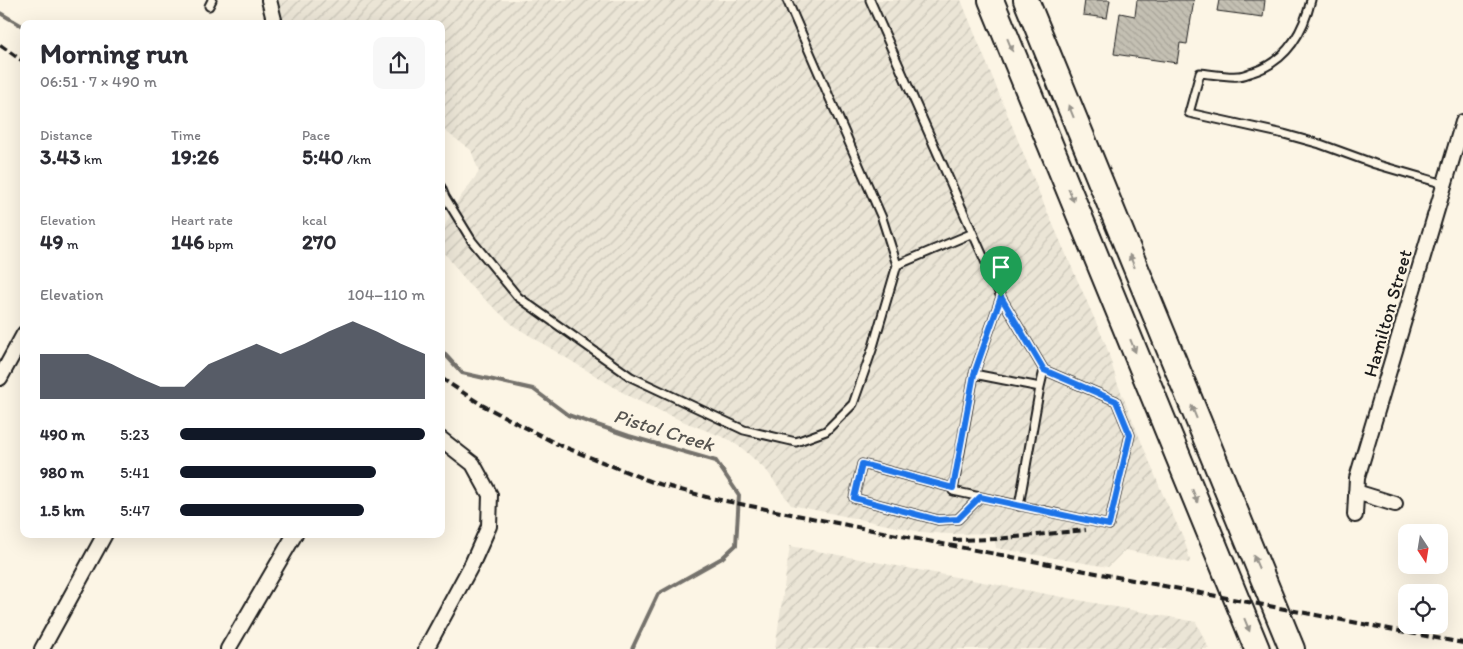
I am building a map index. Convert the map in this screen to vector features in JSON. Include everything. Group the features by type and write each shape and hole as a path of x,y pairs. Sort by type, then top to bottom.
{"highway":[{"path":"991,0 1257,649"},
{"path":"1026,0 1292,649"}],"street":[{"path":"269,0 274,20"},
{"name":"Hamilton Street","path":"1355,515 1357,478 1463,122"},
{"path":"0,378 20,341"},
{"path":"426,649 472,564 488,526 490,495 473,464 445,442"},
{"path":"1356,492 1395,504"},
{"path":"42,649 104,538"},
{"path":"228,649 293,538"}],"lane":[{"path":"445,197 472,241 518,297 631,378 744,430 796,442 826,431 853,404 872,350 897,265 882,218 787,0"},
{"path":"870,0 1001,297 1044,370 1116,401 1130,435 1109,525 953,491 953,488 862,464 854,498 938,520 958,519 980,497"},
{"path":"1312,0 1295,42 1282,57 1262,69 1239,76 1200,73 1189,113 1320,144 1375,164 1444,184"},
{"path":"897,265 973,233"},
{"path":"953,488 974,374 1001,297"},
{"path":"1019,506 1044,370"},
{"path":"974,374 1040,387"}],"shaded area":[{"path":"278,0 961,0 1043,202 1106,345 1117,382 1163,495 1184,539 1190,560 1189,563 1125,550 1108,567 996,548 994,533 949,534 921,532 791,505 767,471 743,449 728,439 682,421 632,398 514,326 468,284 445,253 445,226 456,203 479,172 471,150 445,131 445,20 282,20"},
{"path":"790,546 1196,622 1209,649 775,649"}],"building":[{"path":"1085,0 1110,0 1107,18 1083,15"},
{"path":"1137,0 1194,0 1187,44 1180,43 1177,63 1114,54 1120,13 1135,16"},
{"path":"1219,0 1265,0 1263,17 1217,11"}],"waterway":[{"name":"Pistol Creek","path":"0,13 20,25"},
{"name":"Pistol Creek","path":"445,354 462,373 533,389 568,415 629,436 716,461 739,495 736,545 722,558 658,594 632,649"}],"railway":[{"path":"0,45 20,59"},
{"path":"445,381 482,405 557,444 652,482 710,498 1463,643"},
{"path":"953,540 996,539 1086,530"}],"route":[{"path":"1001,297 1044,370 1116,401 1130,435 1109,525 980,497 958,519 938,520 854,498 862,464 953,488 974,374 1001,297"}]}
